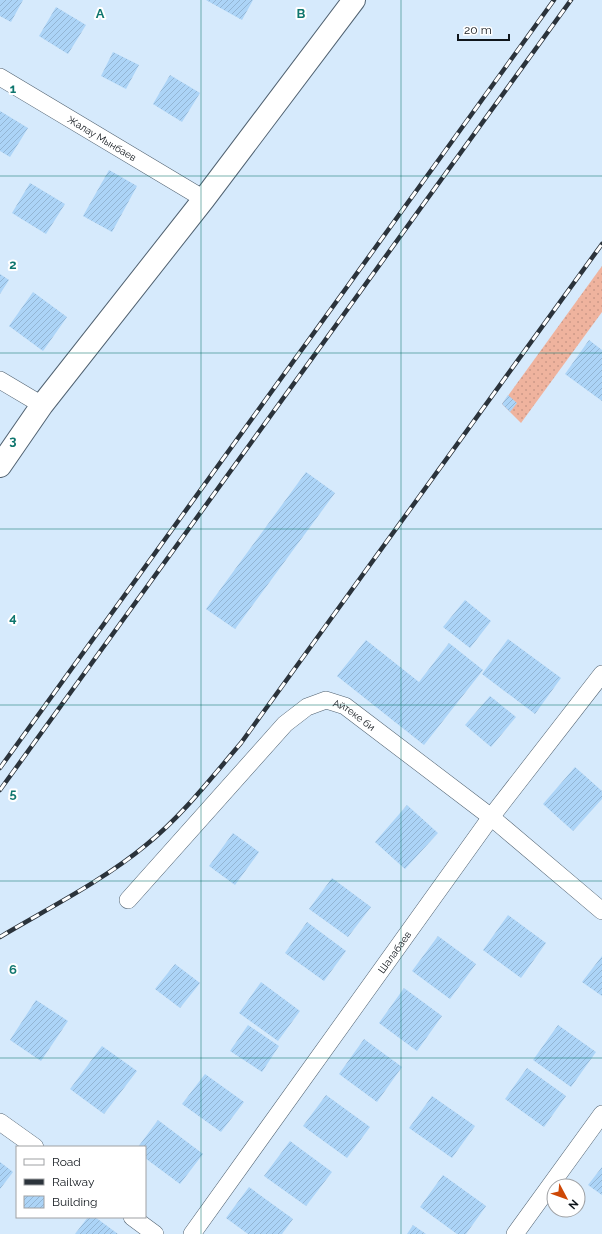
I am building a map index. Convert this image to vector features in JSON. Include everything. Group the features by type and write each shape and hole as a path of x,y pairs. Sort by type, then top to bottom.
{"street":[{"path":"0,466 42,405 204,198 354,0"},
{"name":"Жалау Мынбаев","path":"0,77 204,198"},
{"path":"0,380 42,405"},
{"name":"Шалабаев","path":"192,1234 491,817 602,674"},
{"name":"Айтеке би","path":"128,900 285,724 307,707 326,700 345,706 491,817 602,911"},
{"path":"515,1234 602,1114"},
{"path":"0,1122 34,1146"},
{"path":"133,1218 155,1234"}],"shaded area":[{"path":"602,266 602,312 521,423 502,404"}],"building":[{"path":"0,0 23,0 11,22 0,16"},
{"path":"206,0 253,0 242,20"},
{"path":"56,7 86,25 68,54 39,36"},
{"path":"113,52 139,65 126,89 101,76"},
{"path":"170,75 200,93 182,122 153,104"},
{"path":"0,111 28,128 10,157 0,151"},
{"path":"109,170 137,186 112,232 83,216"},
{"path":"30,183 65,204 46,234 12,213"},
{"path":"0,274 9,280 0,294"},
{"path":"33,292 67,317 43,351 9,326"},
{"path":"589,340 602,350 602,401 565,374"},
{"path":"508,395 517,403 510,412 502,404"},
{"path":"306,472 335,493 235,629 206,609"},
{"path":"465,600 491,621 470,648 443,627"},
{"path":"508,639 561,678 535,714 482,674"},
{"path":"366,640 419,682 449,643 483,670 424,745 337,676"},
{"path":"490,696 516,717 491,747 465,725"},
{"path":"575,767 602,791 602,799 573,831 543,804"},
{"path":"407,805 438,833 405,869 375,842"},
{"path":"233,833 259,852 235,885 209,866"},
{"path":"332,878 371,907 348,937 309,909"},
{"path":"508,915 546,943 521,978 483,950"},
{"path":"307,922 346,951 324,981 285,953"},
{"path":"438,936 476,964 450,999 412,971"},
{"path":"602,956 602,996 582,982"},
{"path":"175,964 200,983 180,1008 155,989"},
{"path":"261,982 300,1011 278,1041 239,1013"},
{"path":"404,988 442,1016 417,1051 379,1023"},
{"path":"36,1000 68,1021 41,1061 10,1040"},
{"path":"248,1025 279,1046 262,1072 230,1051"},
{"path":"558,1025 596,1052 571,1087 533,1060"},
{"path":"364,1039 402,1067 377,1102 339,1074"},
{"path":"102,1046 137,1071 104,1114 70,1089"},
{"path":"527,1068 566,1096 544,1127 505,1099"},
{"path":"205,1074 244,1102 221,1132 182,1104"},
{"path":"326,1095 370,1127 347,1158 303,1126"},
{"path":"432,1096 475,1126 452,1158 409,1128"},
{"path":"158,1120 203,1154 180,1184 146,1159 146,1146 139,1146"},
{"path":"290,1141 332,1172 306,1206 264,1176"},
{"path":"0,1162 13,1172 0,1189"},
{"path":"602,1167 602,1195 588,1185"},
{"path":"443,1175 486,1206 466,1234 457,1234 420,1207"},
{"path":"249,1187 293,1219 282,1234 248,1234 226,1218"},
{"path":"87,1218 96,1218 118,1234 75,1234"},
{"path":"413,1225 426,1234 407,1234"}],"railway":[{"path":"0,768 554,0"},
{"path":"0,790 571,0"},
{"path":"0,937 94,882 130,858 172,822 196,796 241,743 602,244"}]}
